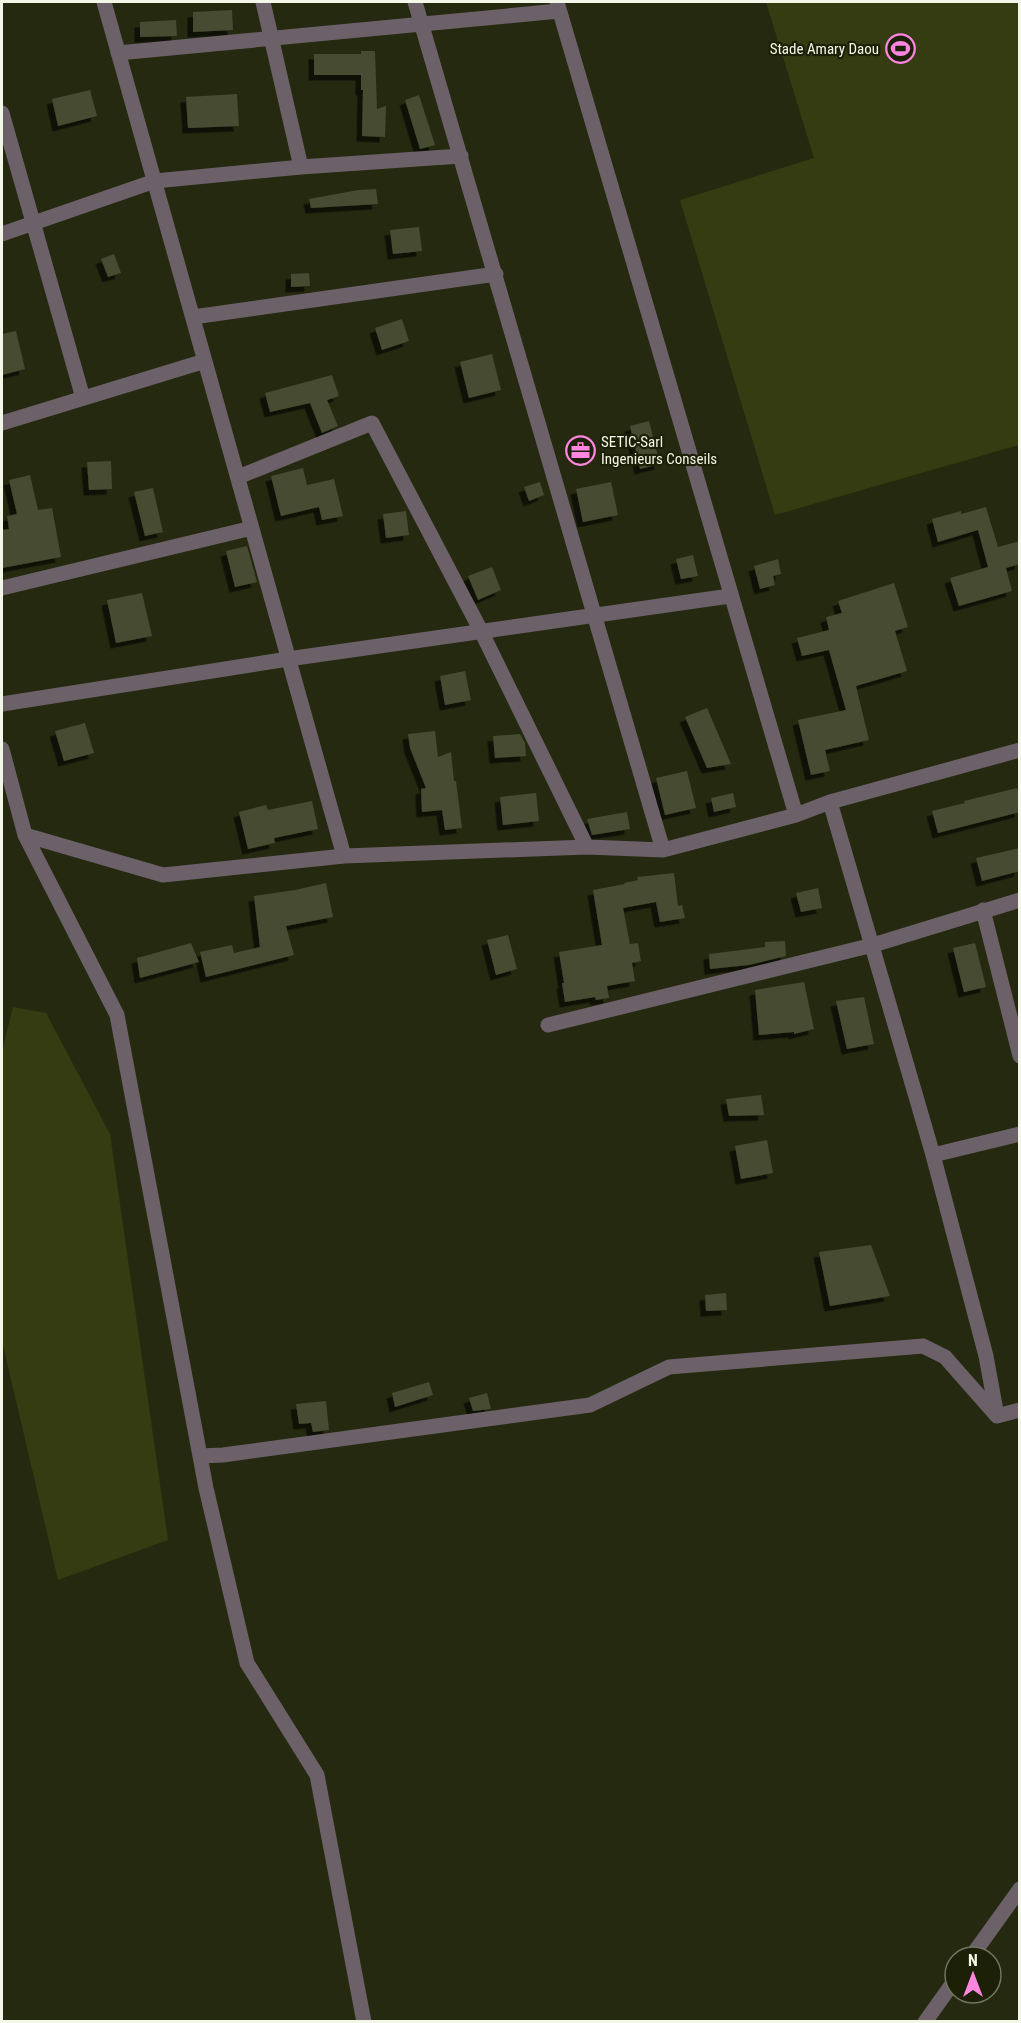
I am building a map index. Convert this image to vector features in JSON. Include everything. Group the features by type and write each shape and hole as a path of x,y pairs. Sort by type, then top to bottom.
{"street":[{"path":"104,2 344,856"},
{"path":"263,2 301,167"},
{"path":"415,2 663,850"},
{"path":"118,52 422,24 558,6 796,815"},
{"path":"2,113 83,398"},
{"path":"2,234 155,181 301,167 461,156"},
{"path":"193,317 495,274"},
{"path":"2,423 205,361"},
{"path":"238,477 372,423 481,631 587,847"},
{"path":"2,588 252,528"},
{"path":"2,704 288,658 730,596"},
{"path":"2,749 24,835 117,1015 200,1456 247,1663 317,1775 364,2022"},
{"path":"24,835 163,875 344,856 587,847 663,850 796,815 830,802 1020,750"},
{"path":"830,802 933,1155 986,1356 997,1416"},
{"path":"548,1025 873,945 1020,900"},
{"path":"983,910 1020,1056"},
{"path":"933,1155 1020,1134"},
{"path":"200,1456 223,1455 590,1405 669,1367 923,1346 945,1357 997,1416"},
{"path":"997,1416 1020,1410"},
{"path":"980,1945 1020,1889"},
{"path":"925,2022 943,1997"}],"green space":[{"path":"766,2 1020,2 1019,445 775,515 680,200 814,158"},
{"path":"13,1007 46,1013 110,1134 168,1540 58,1580 2,1341 2,1051"}],"building":[{"path":"232,10 233,30 193,32 193,12"},
{"path":"176,20 177,36 140,37 140,22"},
{"path":"361,51 375,51 377,109 386,106 385,137 362,136 361,75 314,75 314,54 361,54"},
{"path":"90,90 97,116 58,126 52,99"},
{"path":"237,94 239,126 188,128 186,97"},
{"path":"419,95 435,145 420,149 405,100"},
{"path":"376,189 378,204 311,208 309,199 358,190"},
{"path":"419,227 422,251 393,254 390,230"},
{"path":"114,254 121,273 108,277 101,259"},
{"path":"309,273 310,286 291,287 291,274"},
{"path":"402,319 409,341 382,350 375,328"},
{"path":"16,331 25,369 2,375 2,334"},
{"path":"492,354 501,390 469,398 460,362"},
{"path":"332,375 339,396 327,400 338,426 322,433 310,403 270,412 265,393"},
{"path":"649,421 660,464 640,469 630,426"},
{"path":"111,461 112,489 89,490 87,462"},
{"path":"303,468 307,485 334,479 343,516 322,520 319,507 281,516 271,476"},
{"path":"30,475 38,510 52,508 61,557 2,568 2,530 9,529 7,516 17,514 9,480"},
{"path":"540,482 544,495 529,501 524,487"},
{"path":"611,482 618,515 583,522 576,489"},
{"path":"153,488 163,532 145,536 134,492"},
{"path":"986,507 998,547 1020,541 1020,564 1006,568 1012,591 959,606 950,578 988,567 978,530 938,542 932,519"},
{"path":"406,511 409,535 386,538 383,514"},
{"path":"247,546 257,582 235,587 226,551"},
{"path":"693,555 698,576 681,579 676,559"},
{"path":"778,559 781,574 773,576 775,585 760,589 754,566"},
{"path":"492,567 501,590 478,600 468,576"},
{"path":"894,583 908,627 895,631 907,671 856,686 869,740 825,750 830,771 811,775 798,720 846,710 829,650 802,656 797,638 829,630 826,617 842,613 838,601"},
{"path":"142,593 152,636 116,643 107,600"},
{"path":"465,671 471,700 445,705 440,676"},
{"path":"707,708 731,764 707,768 685,717"},
{"path":"85,723 94,753 64,761 55,731"},
{"path":"435,731 438,757 451,752 462,828 445,830 442,810 422,812 421,789 426,788 410,748 408,734"},
{"path":"520,734 525,743 526,756 495,758 493,736"},
{"path":"687,771 696,808 665,815 656,778"},
{"path":"1017,788 1020,812 938,833 932,811"},
{"path":"536,793 539,821 503,825 500,797"},
{"path":"733,793 736,807 714,812 711,798"},
{"path":"312,801 318,829 274,838 275,843 248,849 239,812 266,805 268,810"},
{"path":"627,812 630,829 592,835 587,819"},
{"path":"1020,848 1020,871 982,881 976,858"},
{"path":"674,873 678,906 682,905 685,918 660,922 656,902 623,908 630,944 638,943 641,961 632,963 635,981 607,986 609,998 596,1000 595,997 565,1002 559,952 602,945 593,890 625,884 638,880 637,877"},
{"path":"326,883 333,917 286,926 294,955 206,977 200,952 232,945 234,953 260,947 254,896"},
{"path":"818,888 822,908 801,912 796,893"},
{"path":"508,935 517,969 496,975 487,940"},
{"path":"785,941 786,956 749,965 710,969 709,954 765,947 765,942"},
{"path":"191,943 199,962 140,978 137,958"},
{"path":"975,943 986,987 964,992 953,948"},
{"path":"804,982 814,1029 794,1034 794,1032 759,1035 755,990"},
{"path":"864,997 874,1044 847,1049 836,1001"},
{"path":"761,1095 764,1115 729,1116 726,1099"},
{"path":"767,1140 773,1173 741,1179 735,1146"},
{"path":"871,1245 890,1296 830,1306 819,1252"},
{"path":"726,1293 727,1310 706,1311 705,1295"},
{"path":"429,1382 433,1395 395,1407 392,1393"},
{"path":"487,1393 491,1409 473,1411 469,1398"},
{"path":"326,1401 329,1430 313,1432 311,1423 299,1424 296,1404"}],"place":[{"name":"Stade Amary Daou","path":"900,49"},
{"name":"SETIC-Sarl Ingenieurs Conseils","path":"580,451"}]}
